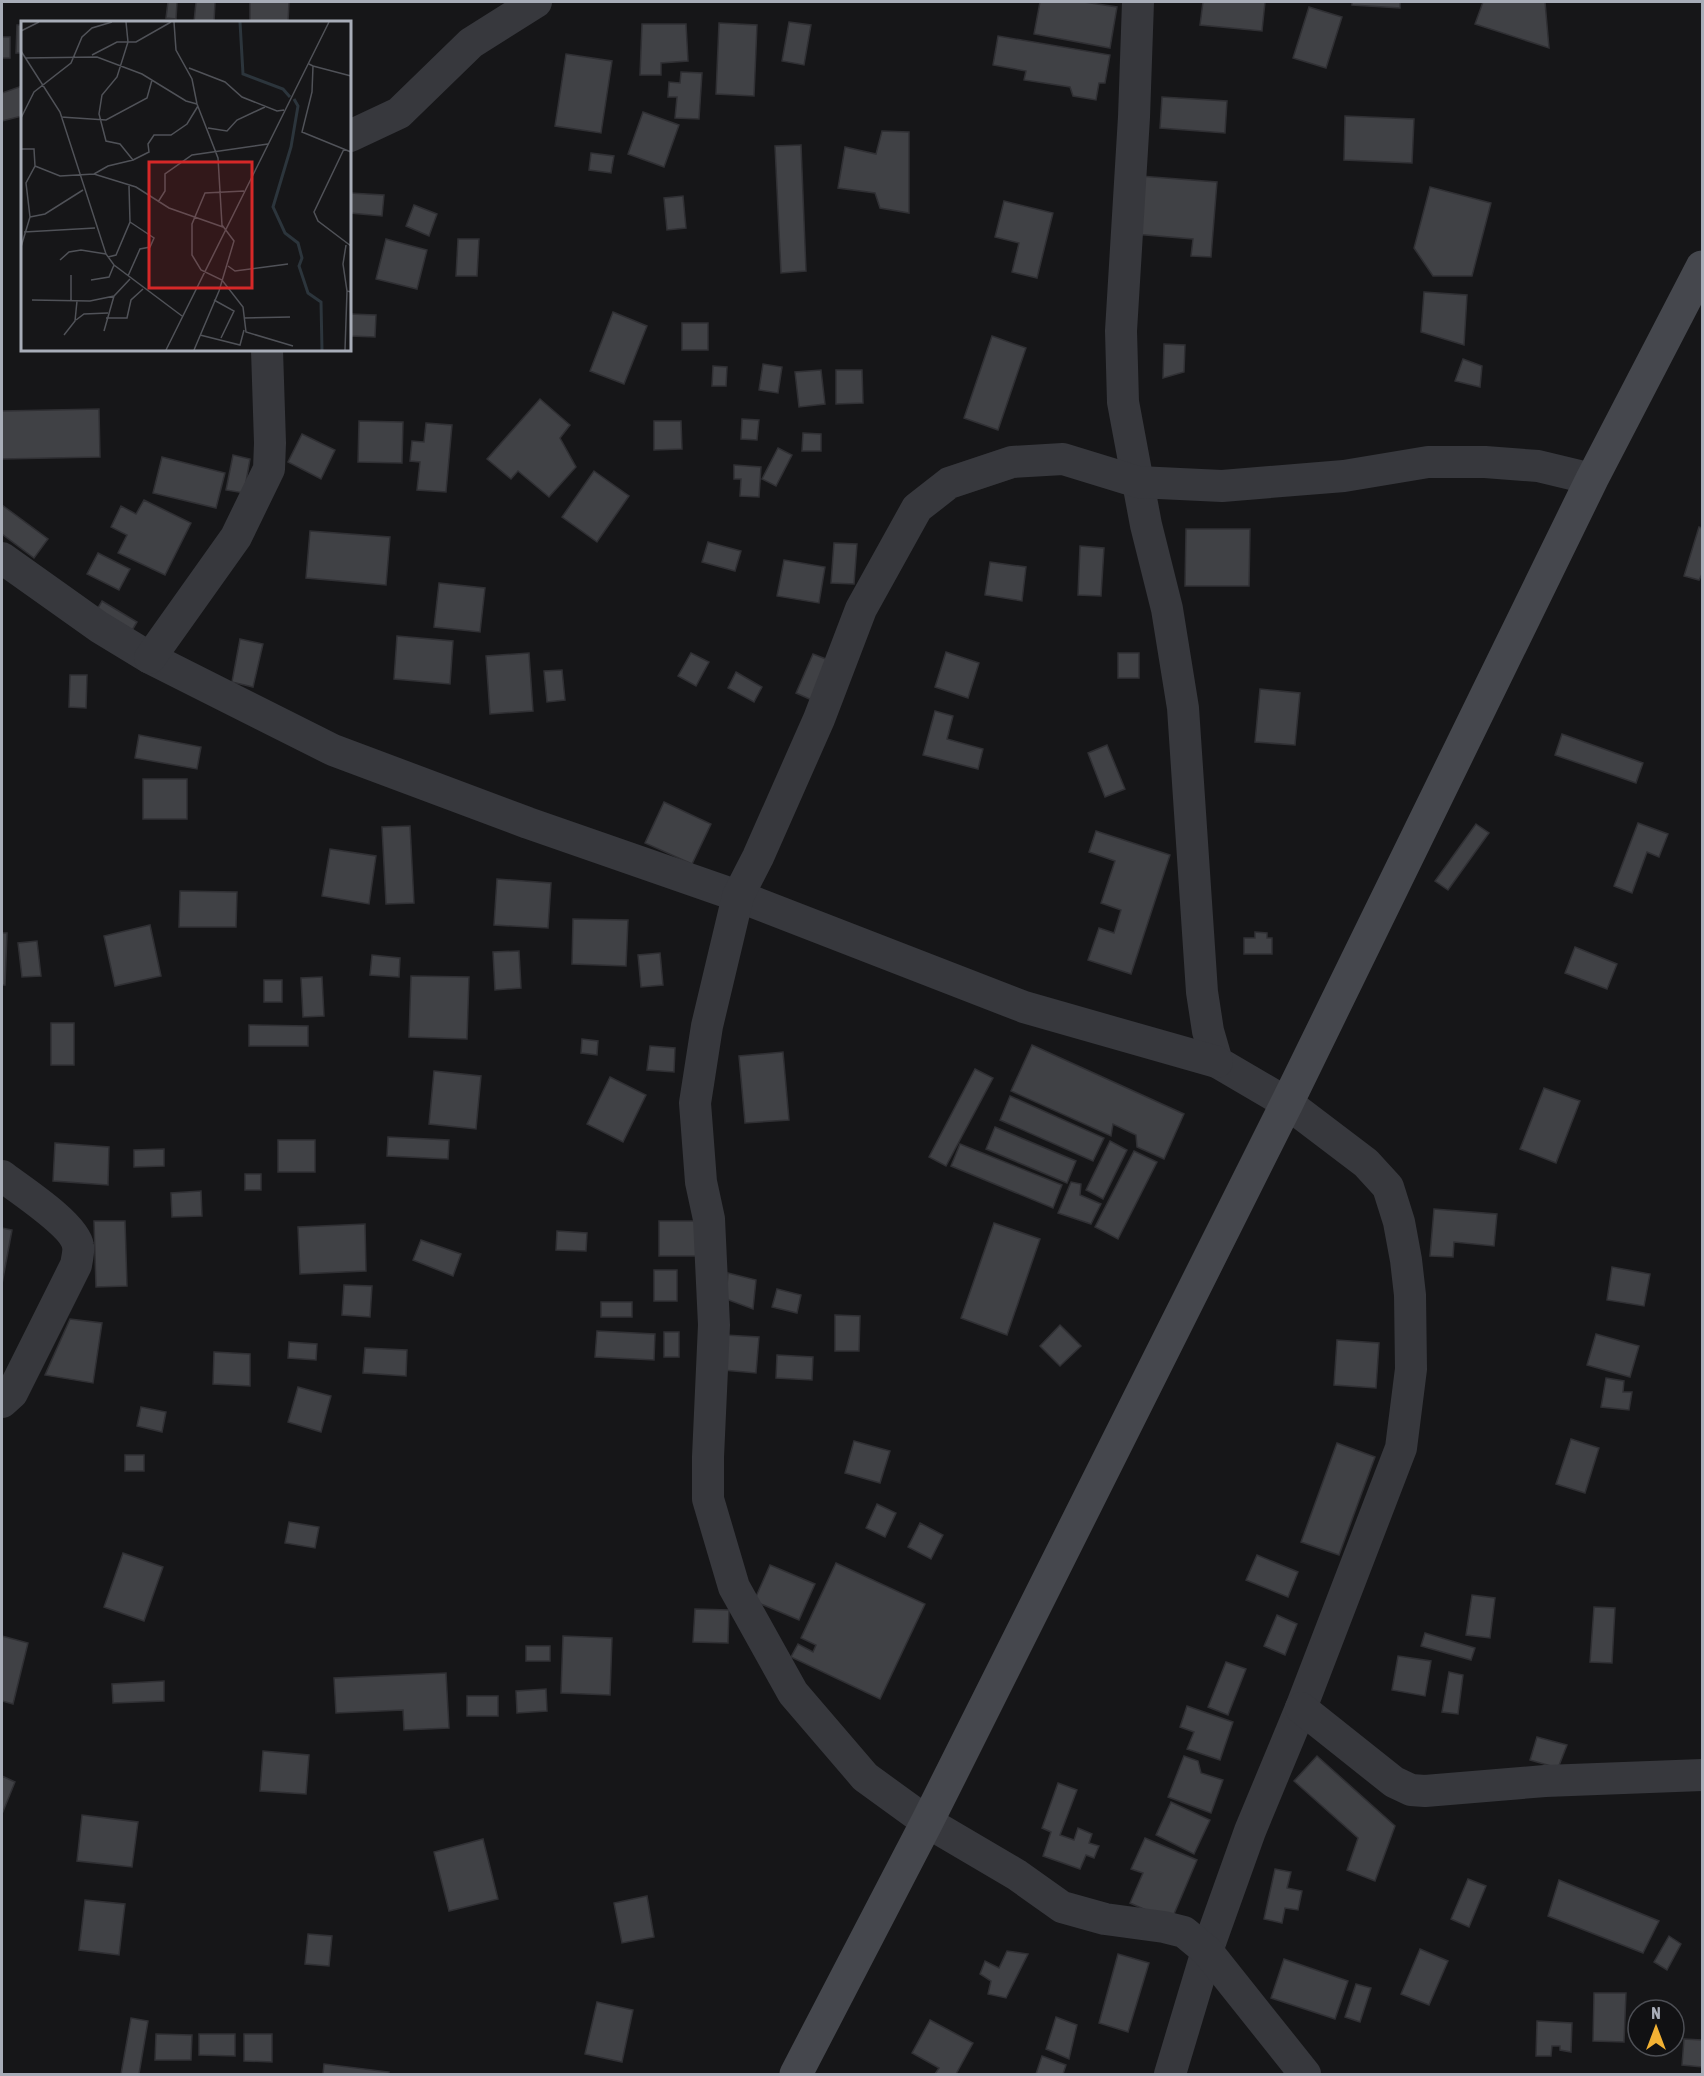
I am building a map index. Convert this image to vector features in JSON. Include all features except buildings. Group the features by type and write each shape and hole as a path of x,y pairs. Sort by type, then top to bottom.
{"main road":[{"path":"796,2074 927,1822 1287,1103 1592,479 1702,267"}],"street":[{"path":"351,136 399,113 471,43 536,2"},
{"path":"1138,2 1134,117 1121,331 1123,402 1146,525 1167,609 1183,708 1202,992 1208,1031 1217,1062"},
{"path":"150,658 236,537 269,469 267,351"},
{"path":"1305,2074 1207,1951 1184,1932 1105,1919 1062,1907 1017,1875 927,1822 865,1777 793,1693 734,1587 708,1499 714,1324 710,1219 701,1182 695,1103 707,1026 738,896 819,719 861,609 917,508 949,483 1012,462 1063,459 1138,482 1222,486 1344,476 1428,462 1485,462 1538,466 1592,479"},
{"path":"2,558 99,627 150,658 333,750 528,823 738,896 1024,1007 1217,1062 1287,1103 1366,1163 1388,1187 1399,1222 1410,1296 1411,1369 1401,1448 1301,1708 1250,1831 1207,1951 1170,2074"},
{"path":"2,1176 65,1225 74,1234 79,1247 76,1265 12,1394 2,1402"},
{"path":"1301,1708 1394,1782 1411,1790 1425,1791 1545,1781 1702,1775"}]}
